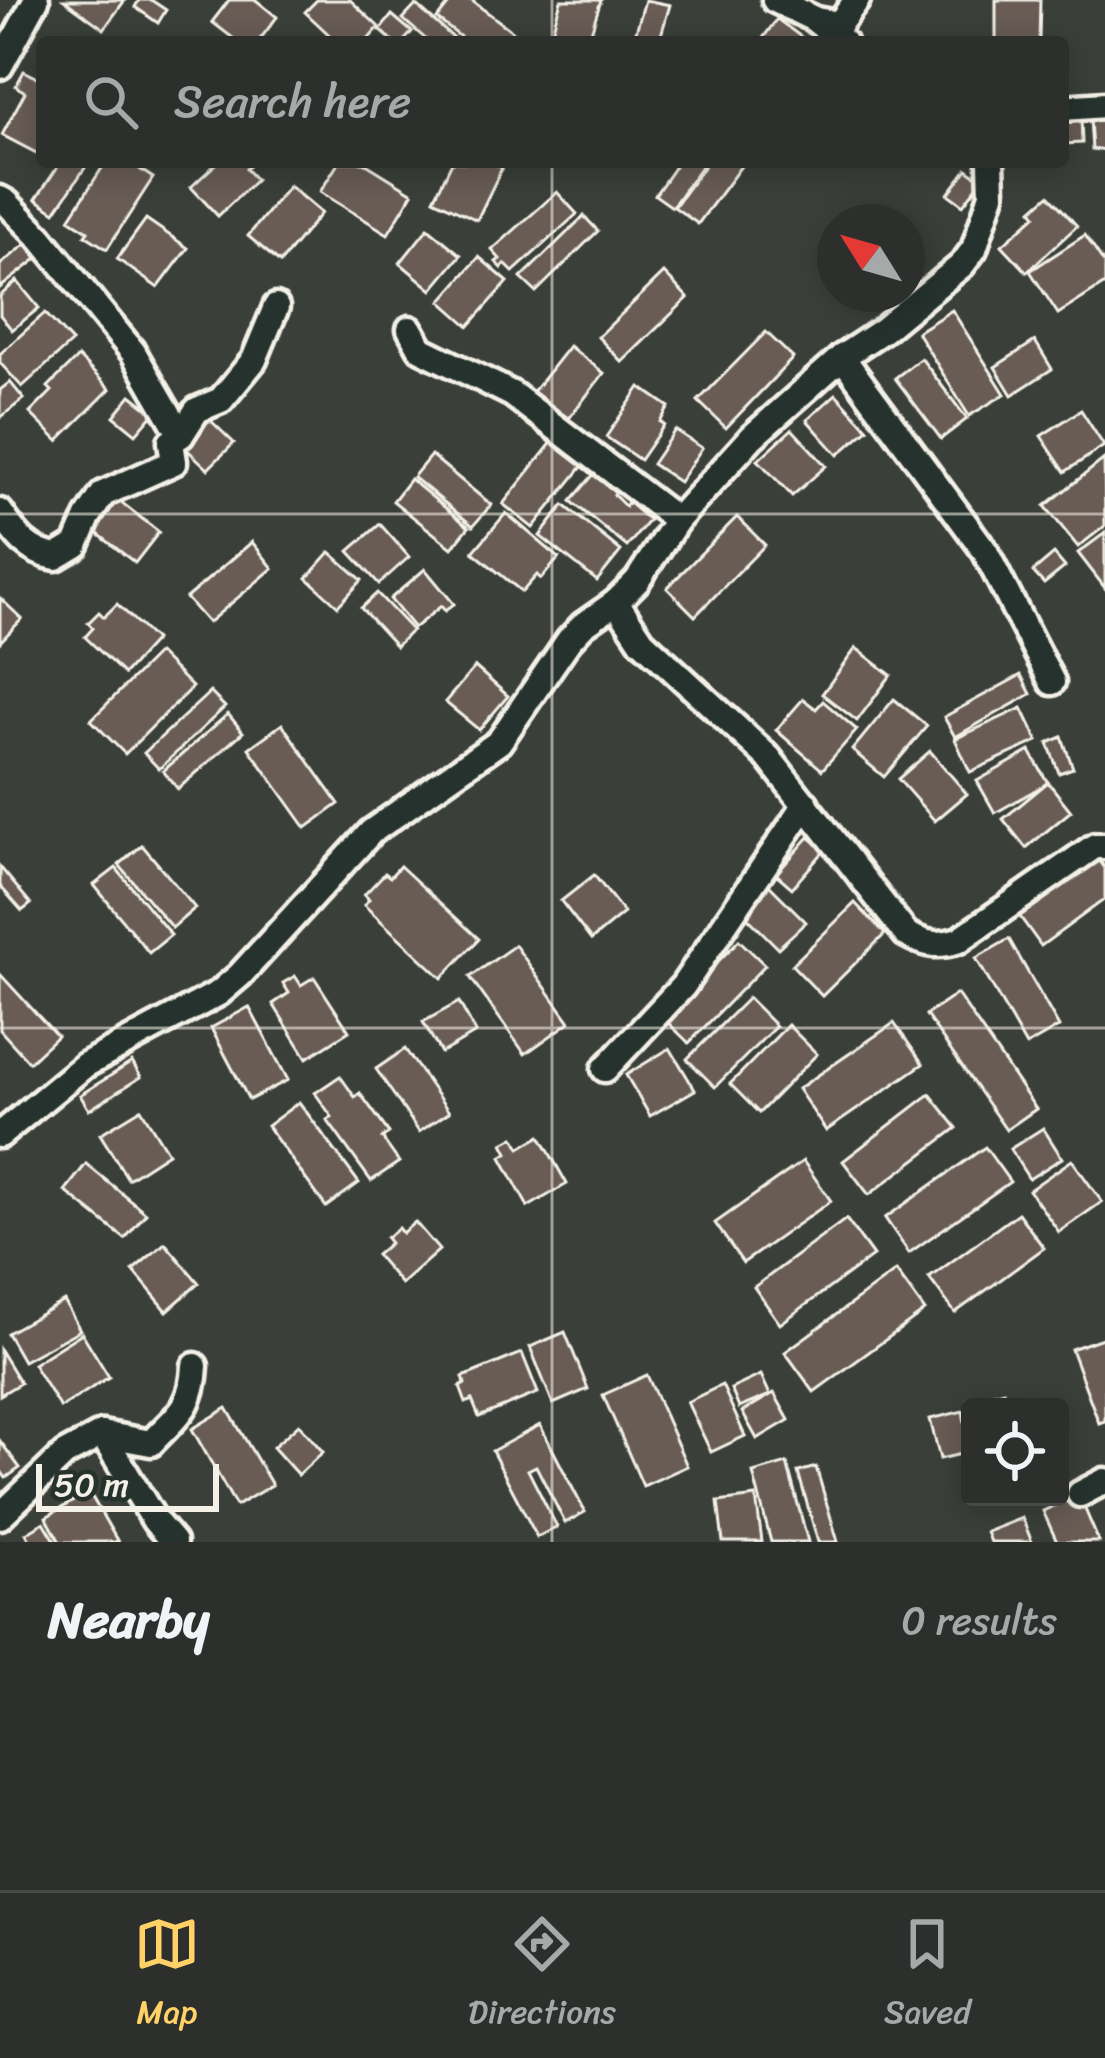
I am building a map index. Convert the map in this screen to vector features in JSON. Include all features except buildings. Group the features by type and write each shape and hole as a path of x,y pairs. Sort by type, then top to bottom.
{"street":[{"path":"0,66 36,0"},
{"path":"775,0 814,19 835,36"},
{"path":"814,19 839,24 857,0"},
{"path":"1069,108 1105,105"},
{"path":"0,1135 85,1065 206,1000 240,975 371,832 499,742 569,640 638,581 677,520 752,437 842,357 962,266 974,248 992,194 991,168"},
{"path":"0,199 39,236 134,352 182,435"},
{"path":"0,512 22,544 44,555 56,557 76,545 103,494 174,462 171,442 182,435 197,410 220,400 254,359 277,307"},
{"path":"410,329 421,349 512,394 677,520"},
{"path":"842,357 985,551 1052,682"},
{"path":"616,602 642,641 768,757 906,934 922,943 940,946 959,940 1095,846 1105,846"},
{"path":"605,1069 683,986 806,805"},
{"path":"0,1516 65,1454 102,1434 151,1443 194,1394 195,1366"},
{"path":"102,1434 173,1542"},
{"path":"1080,1494 1105,1481"}]}
